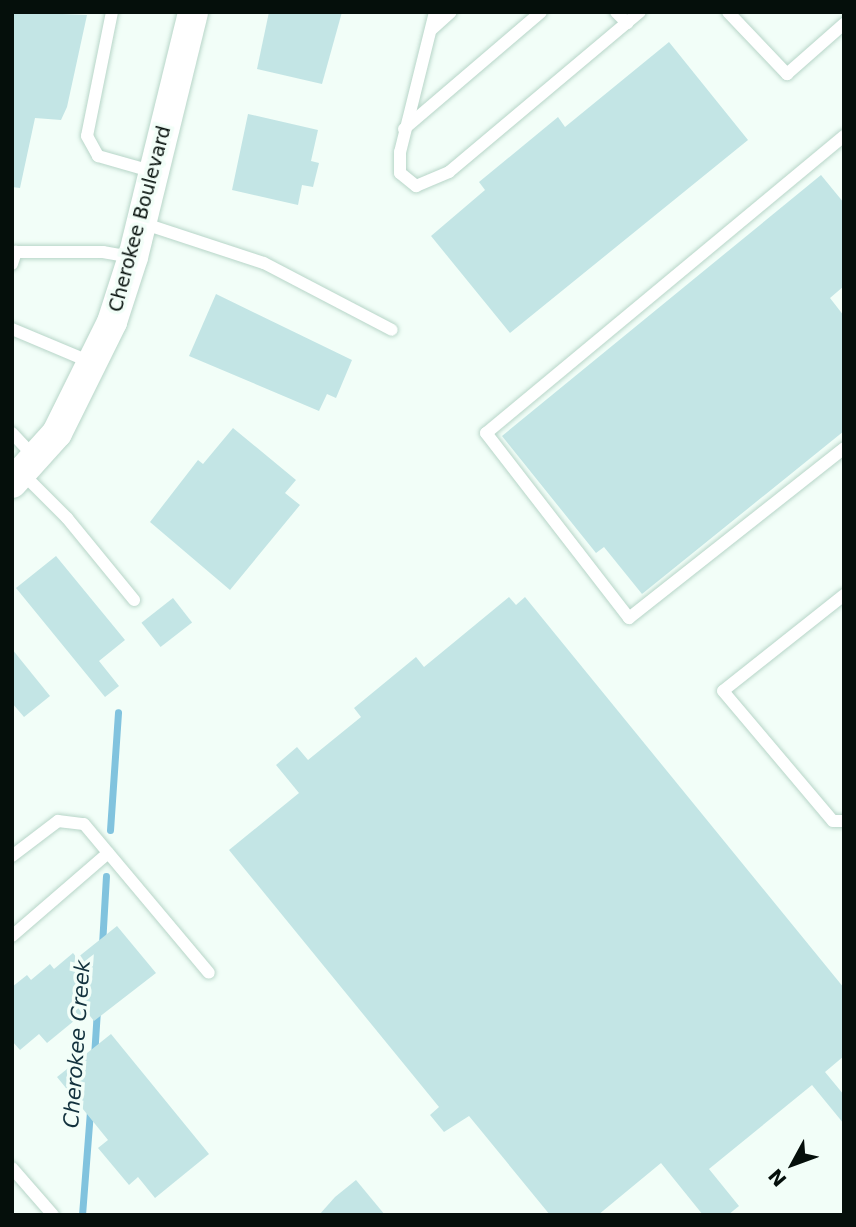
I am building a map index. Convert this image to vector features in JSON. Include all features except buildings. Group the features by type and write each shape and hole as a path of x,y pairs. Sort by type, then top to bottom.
{"street":[{"name":"Cherokee Boulevard","path":"23,471 57,433 93,363 133,257 193,12"}],"lane":[{"path":"112,12 87,136 98,156 154,172"},
{"path":"435,12 404,129 400,173 406,182 426,185 449,172 640,12"},
{"path":"431,29 451,12"},
{"path":"404,129 541,12"},
{"path":"616,12 627,23"},
{"path":"729,12 787,74 844,24"},
{"path":"844,136 486,433 629,618 844,448"},
{"path":"141,223 264,263 392,330"},
{"path":"12,264 16,252 103,251 133,257"},
{"path":"12,329 93,363"},
{"path":"12,433 23,471 134,600"},
{"path":"844,595 723,691 833,821 844,821"},
{"path":"12,856 58,821 84,824 209,973"},
{"path":"12,936 108,853"},
{"path":"12,1168 54,1215"}],"waterway":[{"name":"Cherokee Creek","path":"110,830 118,712"},
{"name":"Cherokee Creek","path":"102,945 106,876"},
{"name":"Cherokee Creek","path":"94,1057 97,1009"},
{"name":"Cherokee Creek","path":"82,1215 90,1111"}]}
